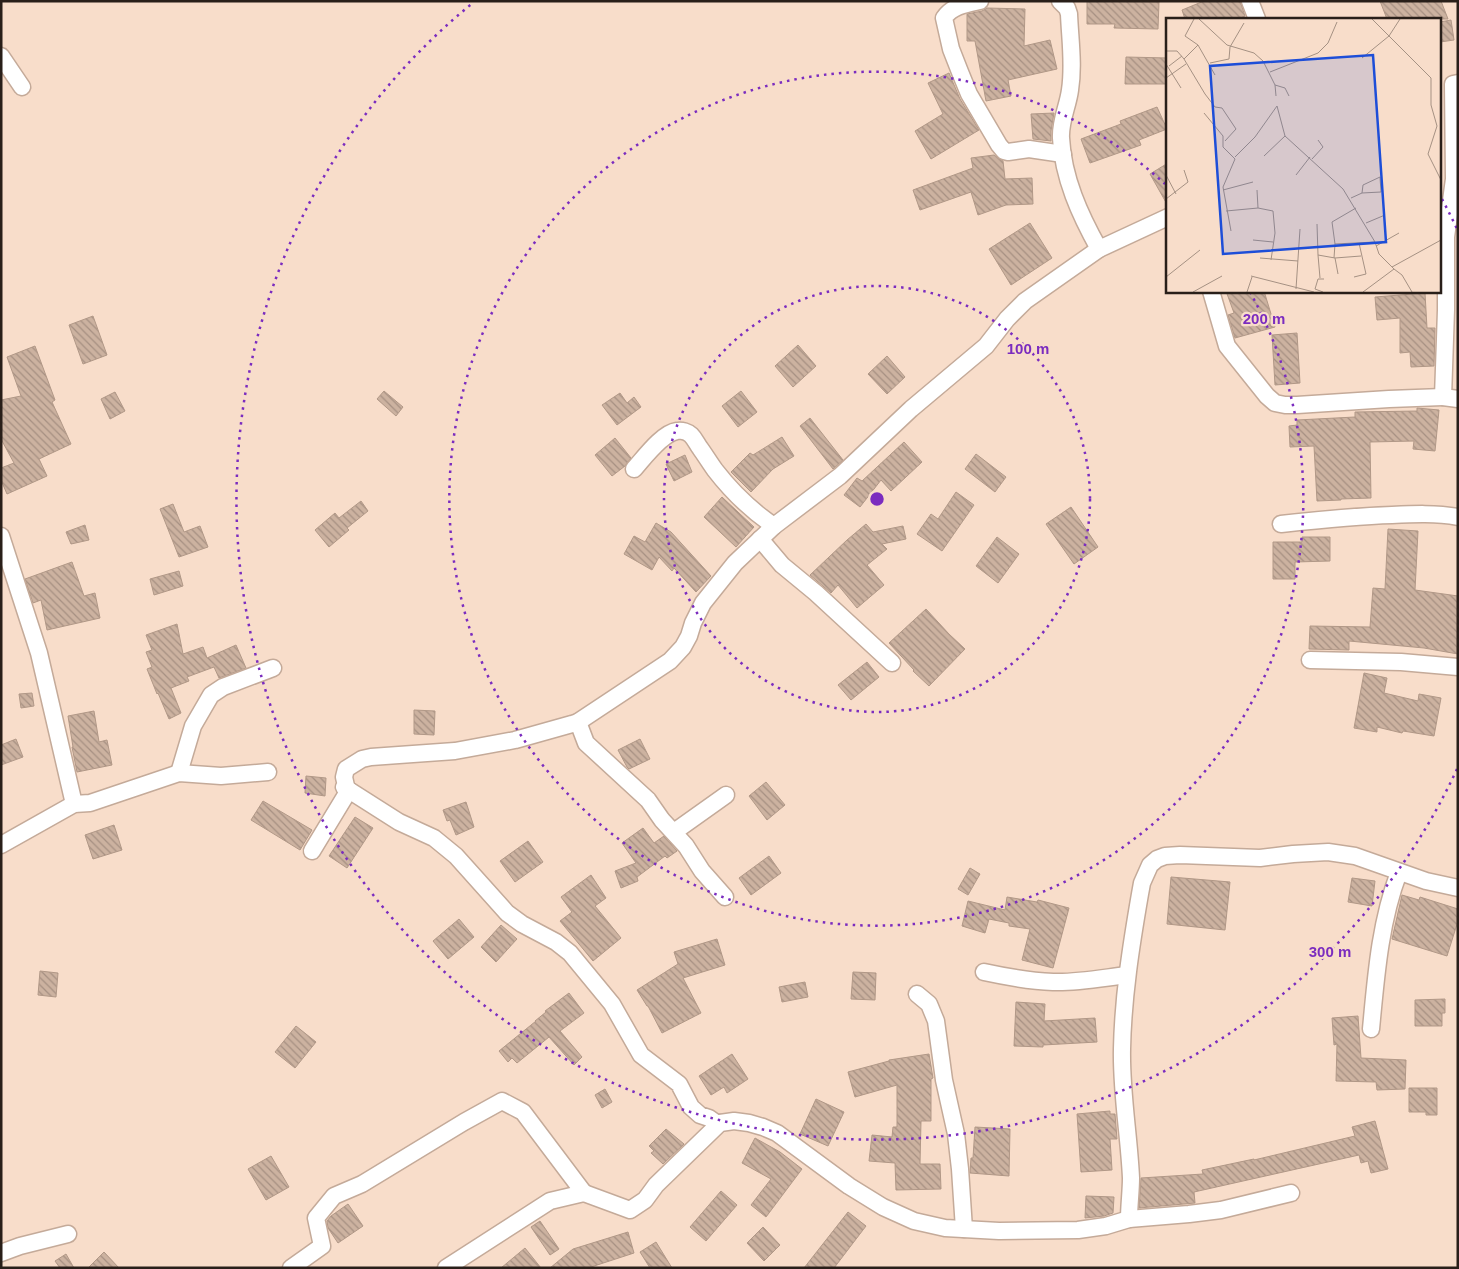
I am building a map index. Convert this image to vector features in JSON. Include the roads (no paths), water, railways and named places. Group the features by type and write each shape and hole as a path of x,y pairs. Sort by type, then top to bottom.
{"street":[{"path":"980,1 957,7 944,18 951,49 970,94 1004,151 1029,150 1063,154"},
{"path":"1060,1 1067,8 1069,14 1071,63 1070,91 1061,127 1065,168 1087,227 1099,249"},
{"path":"1250,1 1257,18"},
{"path":"1,56 22,87"},
{"path":"1211,292 1227,346 1267,396 1275,403 1296,405 1389,399 1451,398 1446,310 1446,237 1453,210 1454,179 1450,85"},
{"path":"1166,218 1099,249 1025,301 1007,319 986,346 911,409 840,476 774,526 735,563 703,603 689,636 670,661 578,722 515,740 464,749 362,760 346,769 344,777 346,786 344,787 384,813 434,838 456,856 506,913 556,942 570,953 612,1004 641,1055 679,1084 691,1107 700,1115 716,1123 734,1121 763,1127 777,1133 848,1186 883,1207 914,1221 944,1228 999,1231 1078,1230 1106,1226 1129,1219 1221,1210 1291,1193"},
{"path":"634,469 662,438 670,433 684,431 690,434 716,471 739,497 759,516 774,526"},
{"path":"1281,524 1353,516 1434,514 1458,517"},
{"path":"1,536 39,653 74,804"},
{"path":"760,538 782,565 816,593 892,663"},
{"path":"1310,660 1401,662 1458,667"},
{"path":"179,773 192,726 211,695 223,687 273,668"},
{"path":"578,722 586,743 648,800 662,820 686,846 702,871 725,897"},
{"path":"1,845 74,804 90,803 179,773 220,776 268,772"},
{"path":"312,851 350,790"},
{"path":"674,832 726,795"},
{"path":"1129,1219 1131,1179 1122,1050 1126,975 1142,883 1150,865 1157,859 1165,856 1260,858 1328,852 1355,856 1426,881 1458,888"},
{"path":"1371,1029 1375,984 1382,940 1391,893 1399,872"},
{"path":"984,972 1021,980 1055,982 1126,975"},
{"path":"917,994 928,1004 936,1021 944,1080 956,1134 964,1229"},
{"path":"291,1268 322,1246 316,1218 334,1196 362,1184 502,1101 523,1112 584,1193 630,1210 644,1200 656,1185 720,1123"},
{"path":"446,1268 550,1201 584,1193"},
{"path":"1,1253 20,1246 68,1234"}]}
